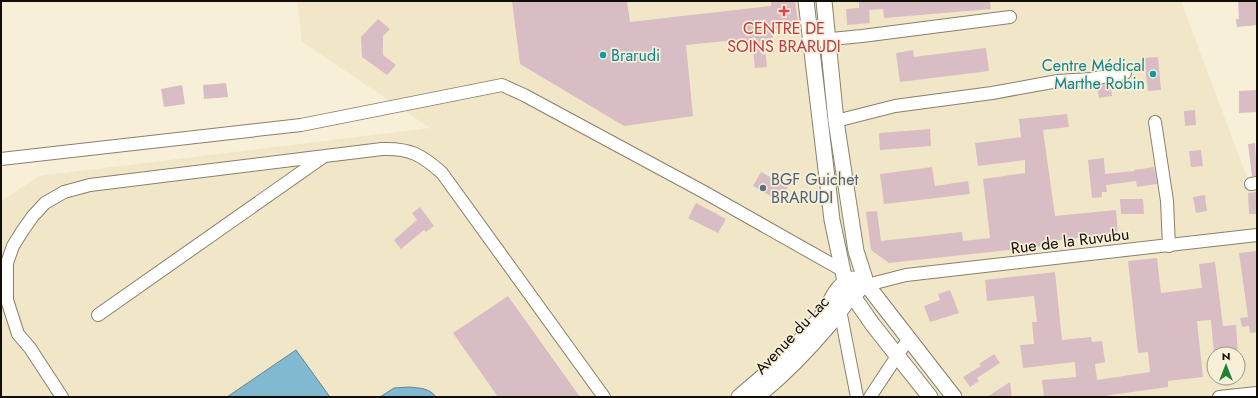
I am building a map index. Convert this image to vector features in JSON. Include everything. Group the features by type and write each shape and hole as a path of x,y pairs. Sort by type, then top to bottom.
{"main road":[{"path":"806,1 832,220 843,276 852,295 897,357 930,397"},
{"path":"824,1 836,121 855,244 865,280 954,397"},
{"path":"843,276 865,280"},
{"name":"Avenue du Lac","path":"739,397 792,350 814,326 829,307 843,276"},
{"name":"Avenue du Lac","path":"756,397 773,384 831,324 840,310 865,280"}],"street":[{"path":"811,41 1010,17"},
{"path":"836,121 895,106 992,93 1058,81 1091,79 1125,73"},
{"path":"1,158 301,125 502,86 524,95 697,188 843,276"},
{"path":"1155,122 1167,201 1169,246"},
{"path":"62,397 30,348 18,334 7,300 7,263 13,246 33,216 45,203 64,192 90,185 324,156 398,149 415,153 428,161 442,173 604,397"},
{"path":"98,315 324,156"},
{"name":"Rue de la Ruvubu","path":"865,280 887,279 906,275 1257,235"},
{"path":"840,310 857,397"},
{"path":"870,397 909,338"},
{"path":"1220,397 1257,393"}],"shaded area":[{"path":"297,1 1181,1 1248,180 1257,180 1257,397 436,397 433,392 422,388 409,387 394,388 380,397 330,397 296,350 227,397 1,397 1,201 39,176 430,128 302,42"}],"water":[{"path":"296,350 330,397 227,397"},
{"path":"409,387 427,390 436,397 380,397 394,388"}],"building":[{"name":"Brarudi","path":"512,1 627,1 630,22 771,6 771,1 795,1 798,22 781,24 781,28 772,29 773,38 764,39 767,67 755,68 752,40 746,41 745,39 686,45 693,116 624,126 520,64"},
{"path":"859,1 990,1 991,9 884,18 883,9 869,10 870,23 847,25 846,9 859,8"},
{"path":"1238,1 1257,1 1257,25 1237,27 1236,19 1239,19"},
{"path":"378,19 390,29 383,36 383,55 396,65 387,75 362,57 361,37"},
{"path":"986,48 989,71 900,82 896,53 913,50 914,57"},
{"name":"Centre Médical Marthe Robin","path":"1158,57 1161,90 1148,91 1144,58"},
{"path":"226,83 228,97 204,99 203,85"},
{"path":"1110,83 1112,96 1099,98 1097,86"},
{"path":"182,85 185,104 164,107 161,89"},
{"path":"1257,90 1257,112 1239,113 1239,91"},
{"path":"1195,110 1196,125 1185,126 1184,111"},
{"path":"1067,114 1069,127 1043,130 1055,216 1116,210 1118,234 1058,240 1059,244 1037,247 889,263 871,250 866,212 877,211 881,241 962,232 963,241 990,238 983,179 1025,173 1025,160 978,166 975,143 1021,137 1019,119"},
{"path":"930,129 931,146 880,150 879,133"},
{"path":"1255,143 1257,176 1252,176 1248,144"},
{"path":"1201,150 1203,166 1191,167 1189,151"},
{"path":"1104,158 1105,174 1154,167 1157,184 1137,187 1136,181 1106,185 1107,192 1102,192 1102,197 1092,198 1088,160"},
{"path":"932,167 935,186 968,181 970,194 884,204 880,174"},
{"path":"761,172 788,187 780,201 753,186"},
{"path":"1257,192 1257,214 1249,214 1248,193"},
{"path":"1205,195 1207,211 1196,213 1193,197"},
{"path":"1120,199 1143,199 1144,214 1121,214"},
{"path":"696,203 726,219 718,233 688,218"},
{"path":"420,207 434,226 426,232 424,230 401,249 394,240 417,220 412,213"},
{"path":"1257,251 1257,332 1250,333 1249,326 1242,327 1240,318 1248,317 1239,253"},
{"path":"1157,258 1161,293 1202,288 1199,264 1215,262 1223,326 1236,325 1237,346 1213,346 1211,320 1197,321 1203,377 1168,381 1168,387 1097,397 1044,397 1042,380 1076,377 1075,362 1023,368 1020,345 1034,344 1032,322 1037,322 1034,296 987,301 985,280 1055,272 1062,340 1091,337 1092,342 1102,341 1105,362 1095,364 1097,380 1150,372 1148,352 1138,353 1128,261"},
{"path":"950,290 959,313 930,322 924,306 940,300 938,294"},
{"path":"508,296 580,397 498,397 453,333"},
{"path":"994,354 1000,363 977,378 979,381 970,387 963,377 981,366 979,364"},
{"path":"1010,382 1012,397 987,397"}],"place":[{"name":"CENTRE DE SOINS BRARUDI","path":"784,11"},
{"name":"Brarudi","path":"603,55"},
{"name":"Centre Médical Marthe Robin","path":"1153,74"},
{"name":"BGF Guichet BRARUDI","path":"763,188"}]}
